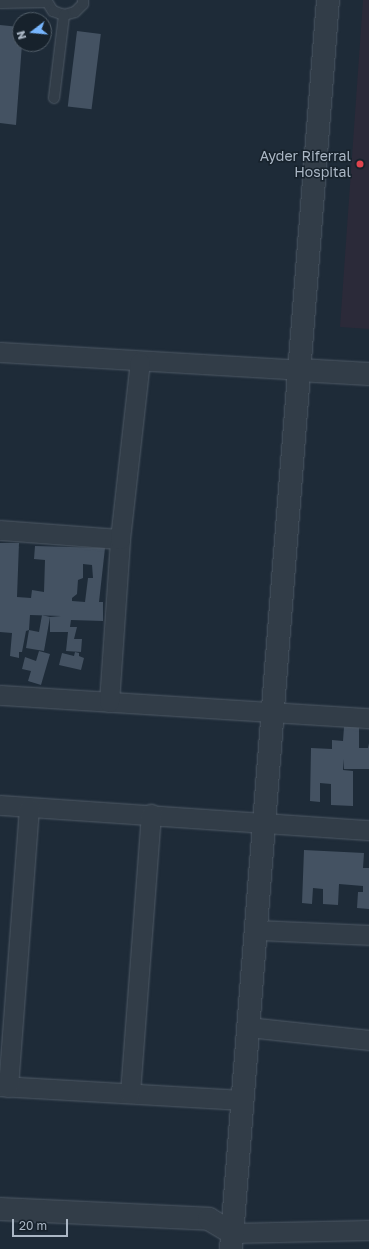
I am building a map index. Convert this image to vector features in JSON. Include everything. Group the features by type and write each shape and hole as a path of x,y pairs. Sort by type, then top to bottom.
{"street":[{"path":"232,1241 328,0"},
{"path":"0,352 140,362 369,374"},
{"path":"109,702 120,540 140,362"},
{"path":"0,530 120,540"},
{"path":"0,695 369,718"},
{"path":"0,806 151,814 369,830"},
{"path":"29,808 4,1086 242,1100"},
{"path":"130,1093 151,814"},
{"path":"255,930 369,935"},
{"path":"248,1027 369,1040"},
{"path":"0,1209 209,1218 232,1241 369,1230"}],"lane":[{"path":"0,3 46,1 53,11 64,15 75,12 82,4 83,0"},
{"path":"54,98 64,15"}],"shaded area":[{"name":"Ayder Riferral Hospital","path":"363,0 369,0 369,329 340,327"}],"building":[{"path":"0,25 12,26 12,52 21,52 16,125 0,123"},
{"path":"77,31 101,34 92,109 68,106"},
{"path":"0,543 19,543 17,597 31,598 32,590 44,592 45,560 34,559 35,546 105,548 99,602 103,602 103,621 71,620 70,627 77,627 74,639 82,639 81,652 66,651 68,632 50,632 50,617 61,616 30,615 29,630 26,631 22,652 19,652 19,658 10,656 12,633 0,632","holes":["83,564 92,565 93,578 88,578 85,602 72,601 72,598 77,594 78,580 83,578"]},
{"path":"42,615 50,617 44,651 26,648 29,630 39,632"},
{"path":"39,651 50,654 41,685 28,681 31,671 22,669 25,657 36,661"},
{"path":"75,652 79,653 79,656 84,658 81,670 59,665 62,653 74,656"},
{"path":"344,727 359,727 359,748 368,748 369,743 369,769 344,769 343,759 343,770 353,771 353,806 331,805 331,784 320,783 320,802 310,801 311,748 332,749 332,740 343,741"},
{"path":"304,850 364,853 363,868 369,868 369,909 357,908 358,892 363,892 363,886 339,884 338,905 323,904 323,889 313,888 312,904 302,903"}],"place":[{"name":"Ayder Riferral Hospital","path":"360,164"}]}
